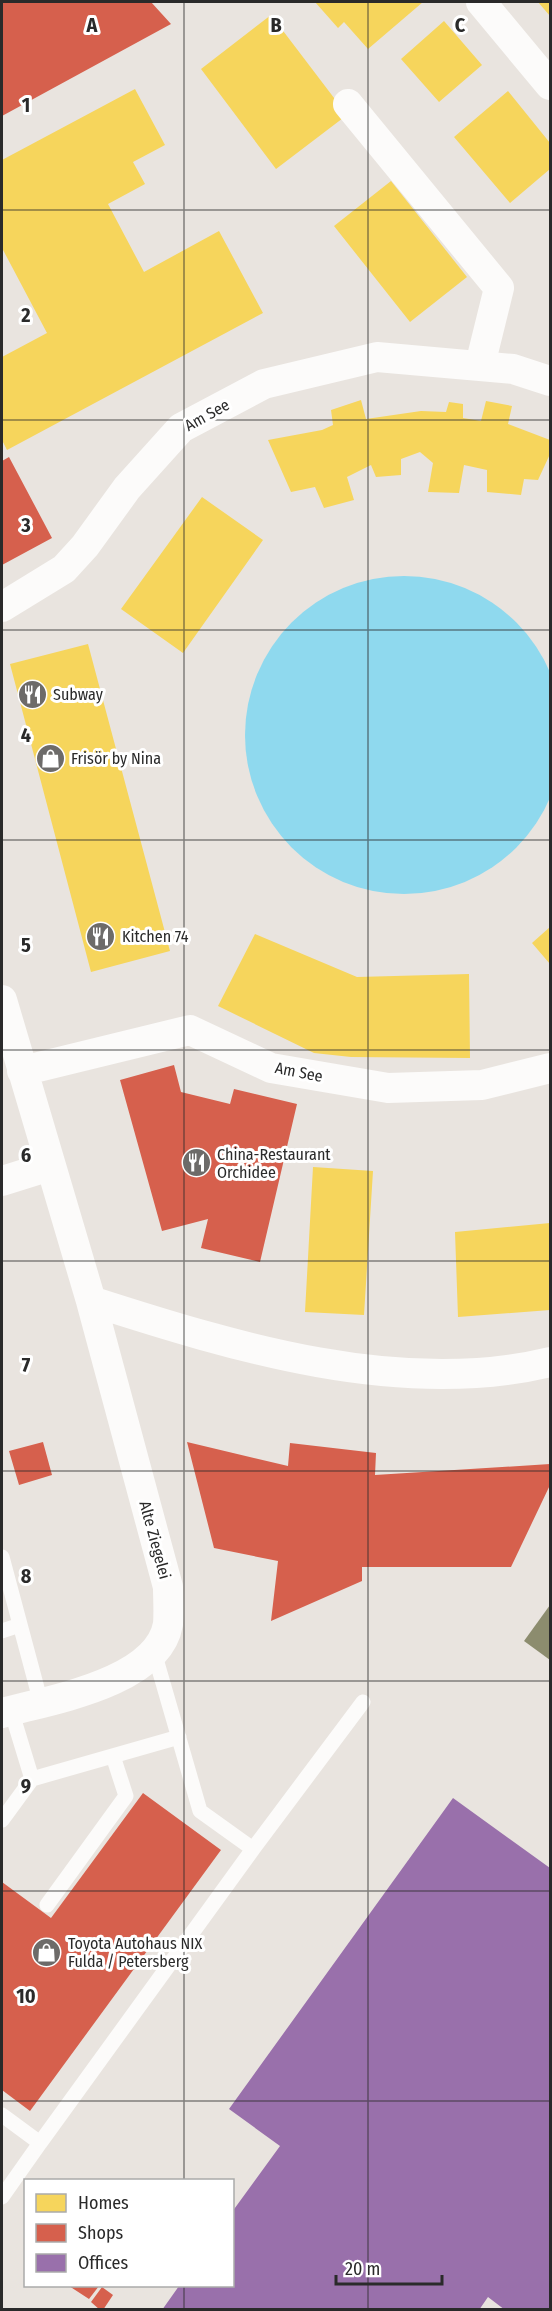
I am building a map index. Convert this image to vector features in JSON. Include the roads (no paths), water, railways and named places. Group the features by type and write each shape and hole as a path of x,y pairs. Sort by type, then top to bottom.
{"street":[{"path":"481,2 550,85"},
{"path":"348,104 499,288 480,365"},
{"name":"Am See","path":"2,607 64,569 85,546 127,488 181,428 264,384 377,357 513,369 550,381"},
{"name":"Alte Ziegelei","path":"2,1000 91,1301 168,1587 168,1625 154,1652 126,1674 96,1687 6,1712"},
{"name":"Am See","path":"22,1071 190,1029 271,1068 388,1088 482,1085 550,1068"},
{"path":"2,1181 50,1166"},
{"path":"91,1301 193,1334 306,1360 412,1374 472,1374 550,1362"}],"lane":[{"path":"2,1557 41,1702"},
{"path":"2,1630 20,1625"},
{"path":"154,1652 200,1811 253,1849"},
{"path":"2,2197 253,1849 363,1702"},
{"path":"6,1712 32,1779"},
{"path":"2,1820 32,1779 179,1737"},
{"path":"47,1905 126,1796 113,1756"},
{"path":"2,2115 40,2144"}],"water":[{"path":"404,576 435,579 465,588 492,603 517,622 536,647 553,680 553,790 551,796 536,823 517,848 492,867 465,882 435,891 404,894 373,891 343,882 316,867 291,848 272,823 257,796 248,766 245,735 248,704 257,674 272,647 291,622 316,603 343,588 373,579"}],"place":[{"name":"Subway","path":"32,694"},
{"name":"Frisör by Nina","path":"50,758"},
{"name":"Kitchen 74","path":"101,936"},
{"name":"China-Restaurant Orchidee","path":"196,1163"},
{"name":"Toyota Autohaus NIX Fulda / Petersberg","path":"47,1952"}]}
